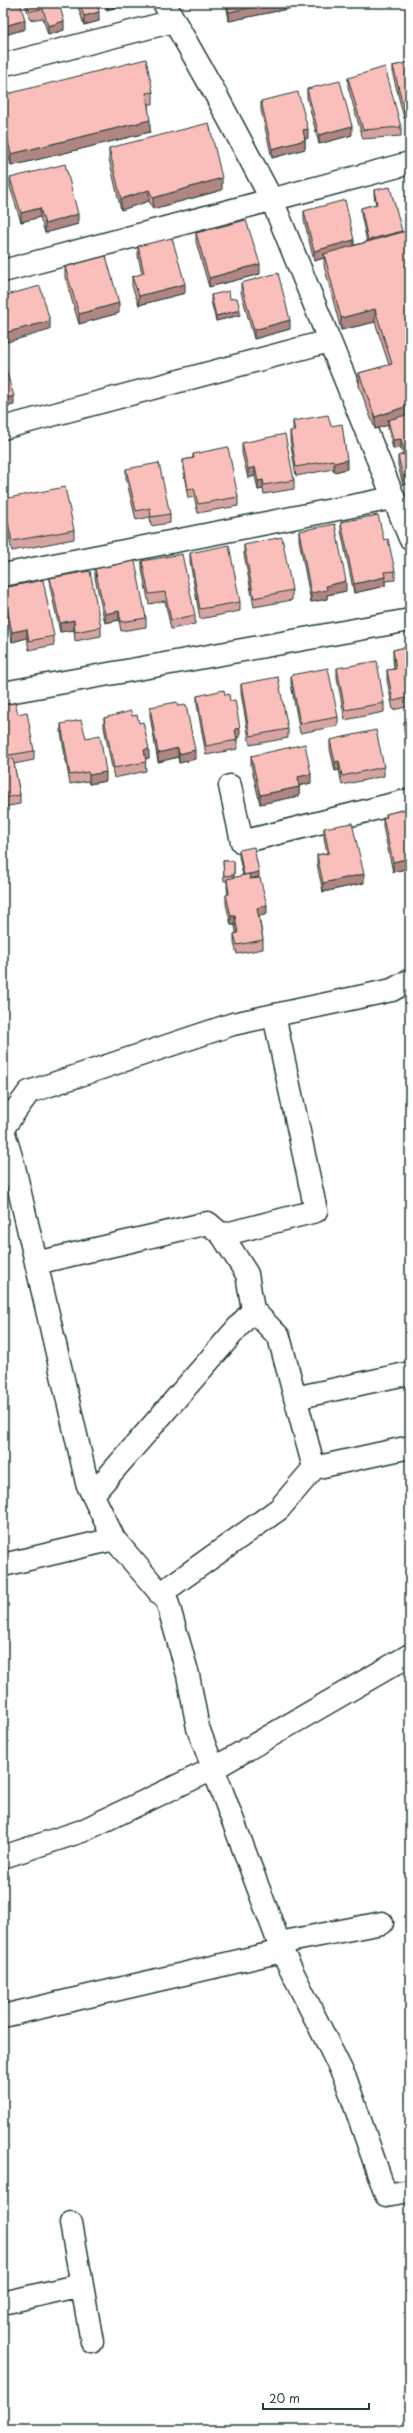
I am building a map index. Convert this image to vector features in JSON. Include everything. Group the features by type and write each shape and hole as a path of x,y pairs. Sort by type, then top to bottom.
{"street":[{"path":"10,64 169,12 272,200 410,538"},
{"path":"3,271 410,164"},
{"path":"3,428 329,341"},
{"path":"3,575 393,498"},
{"path":"3,693 410,620"},
{"path":"230,786 242,842 410,800"},
{"path":"410,980 392,990 233,1024 29,1092 3,1129 14,1167 88,1483 114,1539 167,1601 188,1675 198,1728 213,1769 280,1947 346,2080 386,2195 410,2191"},
{"path":"222,1235 316,1211 274,1015"},
{"path":"36,1262 208,1223 222,1235 247,1274 253,1310 279,1337 314,1468"},
{"path":"93,1494 253,1310"},
{"path":"295,1398 410,1373"},
{"path":"160,1594 279,1509 314,1468 410,1447"},
{"path":"3,1565 114,1539"},
{"path":"3,1857 82,1831 213,1769 410,1655"},
{"path":"3,2016 382,1923"},
{"path":"71,2223 92,2342"},
{"path":"3,2303 81,2285"}],"building":[{"path":"3,3 20,3 25,20 5,26 3,19"},
{"path":"27,3 59,3 64,21 48,26 43,9 30,11"},
{"path":"80,3 97,3 99,12 84,16"},
{"path":"227,3 272,3 229,12"},
{"path":"146,59 153,92 146,93 150,120 11,154 3,121 3,95"},
{"path":"410,62 410,108 404,109 393,66"},
{"path":"385,67 401,127 363,130 348,78"},
{"path":"340,81 352,126 319,135 307,89"},
{"path":"298,92 308,129 303,130 305,140 272,149 261,101"},
{"path":"209,123 222,178 153,198 149,190 121,199 109,148"},
{"path":"65,164 78,214 45,224 40,208 21,213 10,178"},
{"path":"390,187 402,231 368,240 361,208 377,204 374,190"},
{"path":"410,194 410,208 406,196"},
{"path":"345,200 354,240 314,251 304,211"},
{"path":"246,220 260,264 209,278 196,233"},
{"path":"3,223 6,235 3,236"},
{"path":"410,230 410,405 375,417 359,373 392,364 375,309 341,318 324,254"},
{"path":"172,238 185,284 139,296 132,277 144,273 138,246"},
{"path":"106,256 119,303 79,314 65,267"},
{"path":"278,273 290,320 254,330 241,283"},
{"path":"40,286 50,321 4,333 3,296"},
{"path":"229,291 230,299 237,298 240,310 216,316 211,295"},
{"path":"3,360 14,396 3,399"},
{"path":"410,414 410,474 403,476 398,456 405,454 401,439 393,440 388,420"},
{"path":"328,415 331,426 342,424 347,460 334,463 333,460 296,467 290,431 295,431 293,421"},
{"path":"285,434 294,480 264,485 263,480 258,481 255,467 248,469 242,443"},
{"path":"228,447 238,497 198,504 194,488 188,489 183,460 194,458 193,454"},
{"path":"159,463 170,514 151,517 150,508 136,511 126,469"},
{"path":"65,487 74,530 12,541 3,499"},
{"path":"378,515 384,540 388,539 395,571 384,572 385,577 354,584 341,522"},
{"path":"335,524 346,581 326,586 327,590 311,593 299,531"},
{"path":"282,537 292,590 254,598 244,545"},
{"path":"229,545 240,602 200,609 190,553"},
{"path":"182,554 195,615 171,620 165,592 149,594 142,561"},
{"path":"135,561 146,618 121,622 119,611 105,614 95,569"},
{"path":"90,571 101,627 75,632 74,620 60,623 50,578"},
{"path":"43,580 54,636 29,641 27,629 12,632 3,588"},
{"path":"3,621 6,638 3,638"},
{"path":"410,646 410,697 393,701 387,670 396,669 393,650"},
{"path":"377,661 384,703 345,710 337,668"},
{"path":"328,668 338,717 300,724 291,675"},
{"path":"278,677 288,729 250,736 241,684"},
{"path":"224,690 225,695 229,694 230,701 235,700 240,728 235,729 237,740 206,746 197,696"},
{"path":"177,702 178,706 186,705 195,750 179,754 178,748 158,753 150,707"},
{"path":"15,703 18,714 27,712 34,751 3,756 3,705"},
{"path":"131,711 132,716 137,715 139,723 143,722 149,749 144,750 146,762 114,768 104,718"},
{"path":"81,720 86,738 100,735 106,772 89,775 88,772 70,775 61,724"},
{"path":"410,721 410,748 409,748 404,722"},
{"path":"376,730 384,767 342,776 339,761 335,762 330,740"},
{"path":"305,744 311,774 298,777 299,787 260,795 251,756"},
{"path":"13,758 20,795 3,798 3,760"},
{"path":"410,808 410,858 393,862 383,818 387,817 386,814"},
{"path":"352,823 364,874 323,883 317,855 329,853 324,828"},
{"path":"254,847 259,872 244,875 239,850"},
{"path":"223,861 234,861 234,875 224,876"},
{"path":"249,874 250,879 260,878 267,905 257,908 263,940 237,945 234,934 238,933 235,916 231,916 226,895 229,894 227,879"}]}
